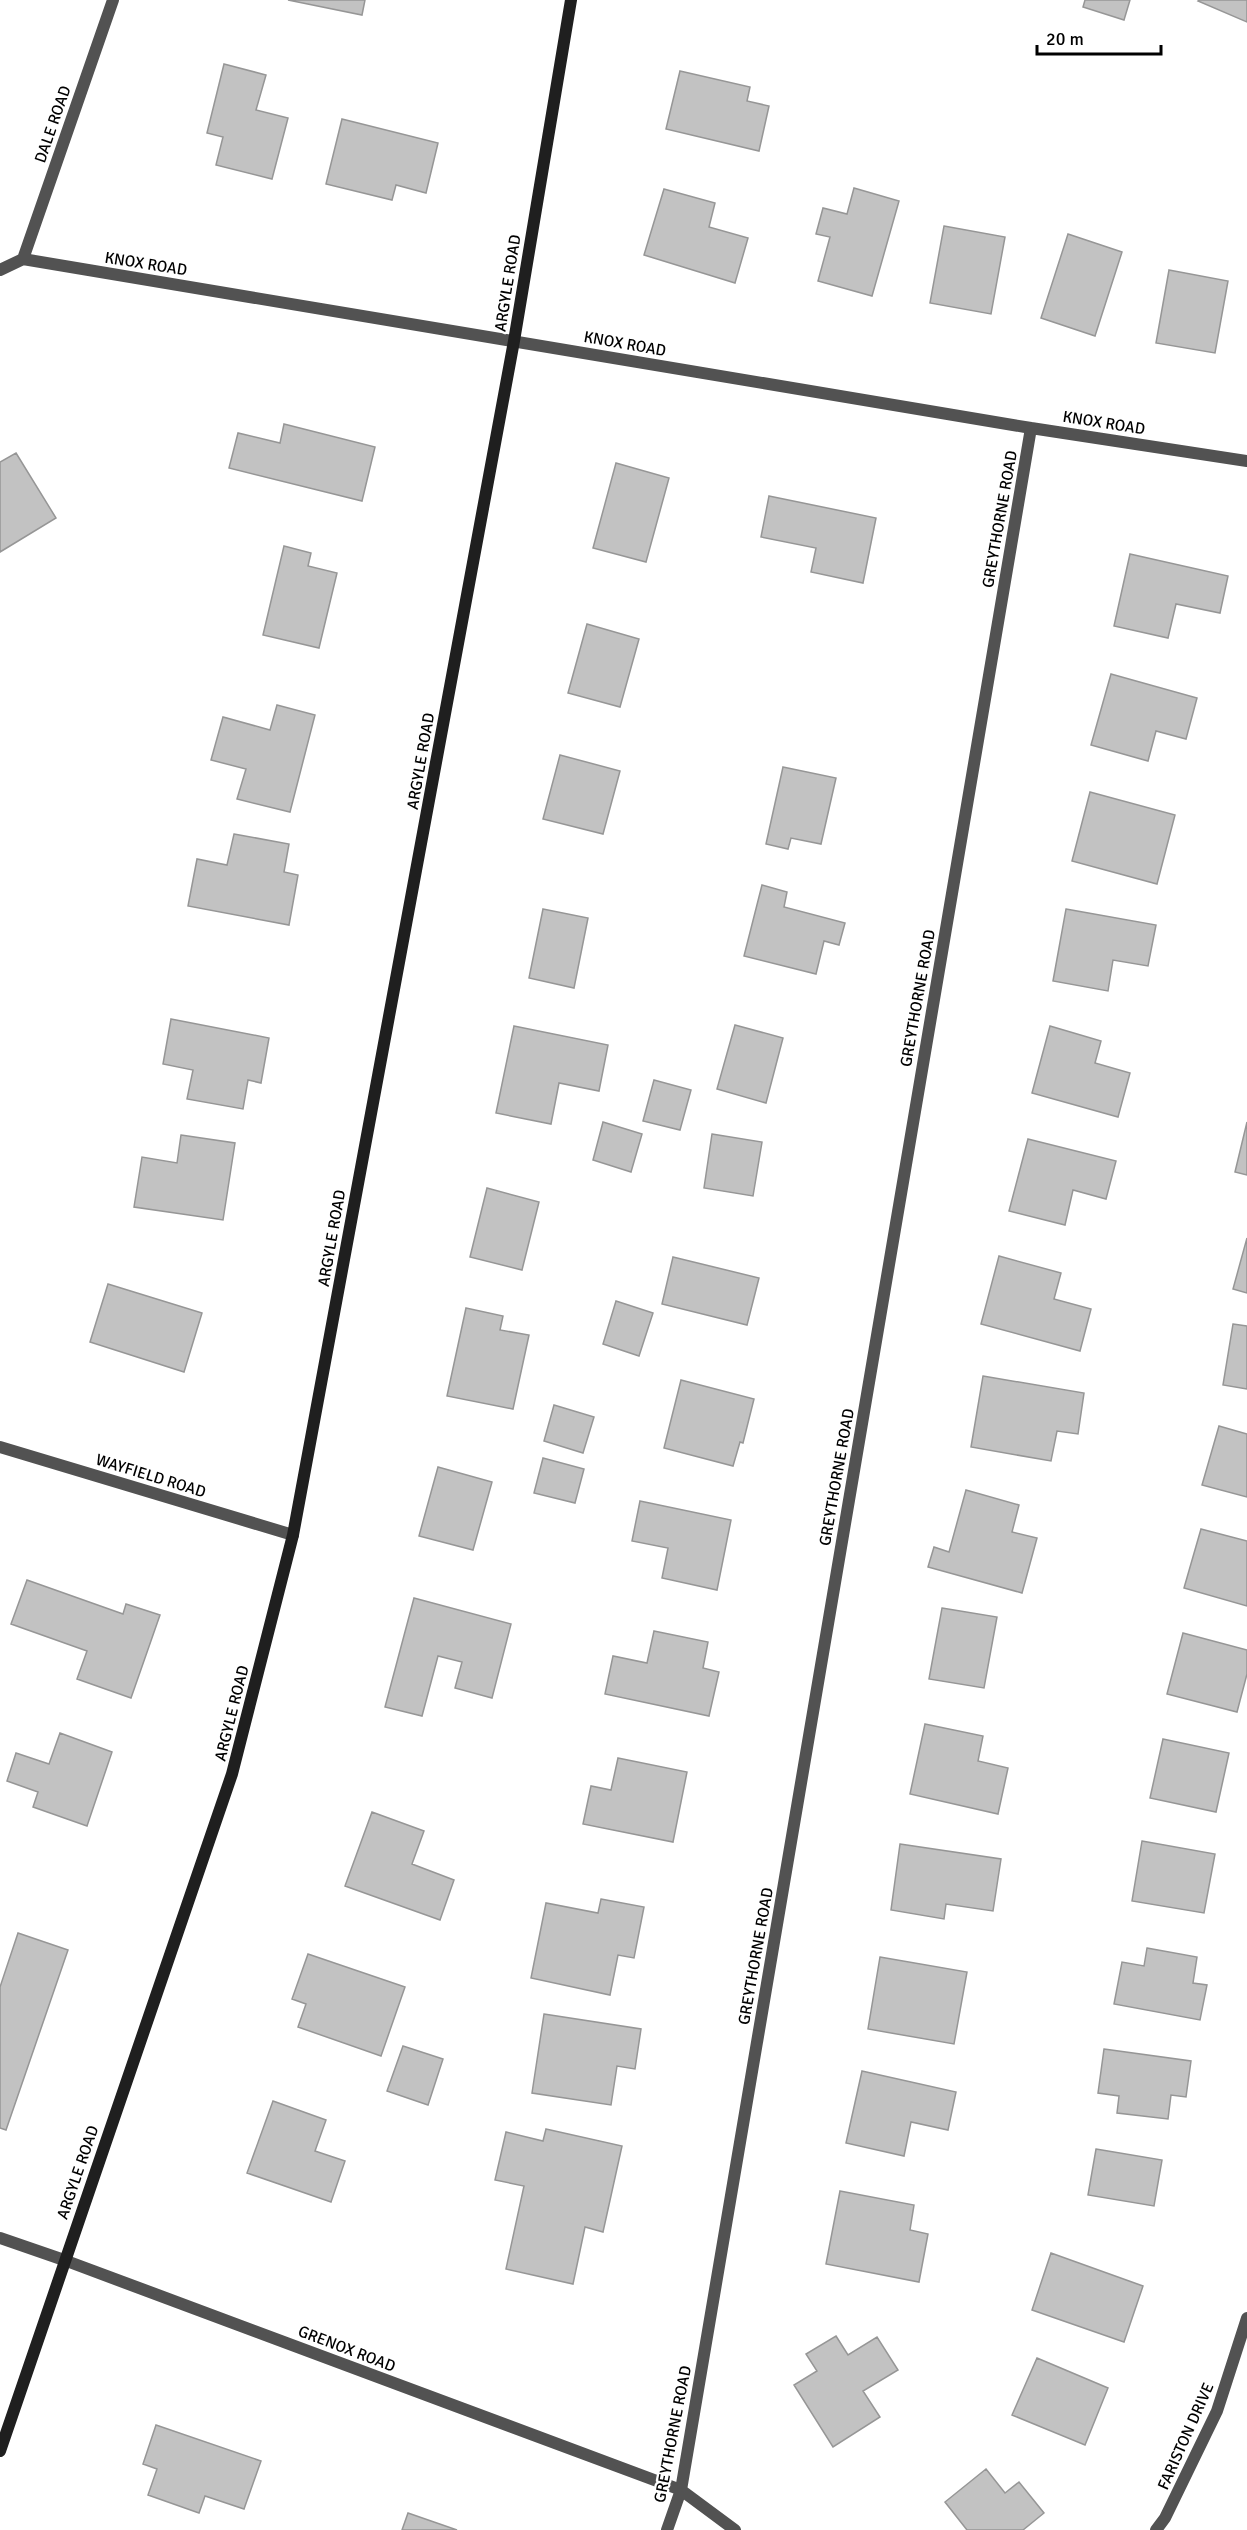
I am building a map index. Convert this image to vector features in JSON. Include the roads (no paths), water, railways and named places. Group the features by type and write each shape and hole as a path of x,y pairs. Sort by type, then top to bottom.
{"street":[{"name":"DALE ROAD","path":"23,259 113,0"},
{"name":"ARGYLE ROAD","path":"0,2451 232,1774 293,1535 514,341 570,0"},
{"path":"0,270 23,259"},
{"name":"KNOX ROAD","path":"23,259 1031,428 1247,461"},
{"name":"GREYTHORNE ROAD","path":"668,2530 681,2490 1031,428"},
{"name":"WAYFIELD ROAD","path":"0,1447 293,1535"},
{"name":"GRENOX ROAD","path":"0,2238 681,2490 735,2530"},
{"name":"FARISTON DRIVE","path":"1156,2530 1166,2518 1217,2411 1247,2318"}]}
